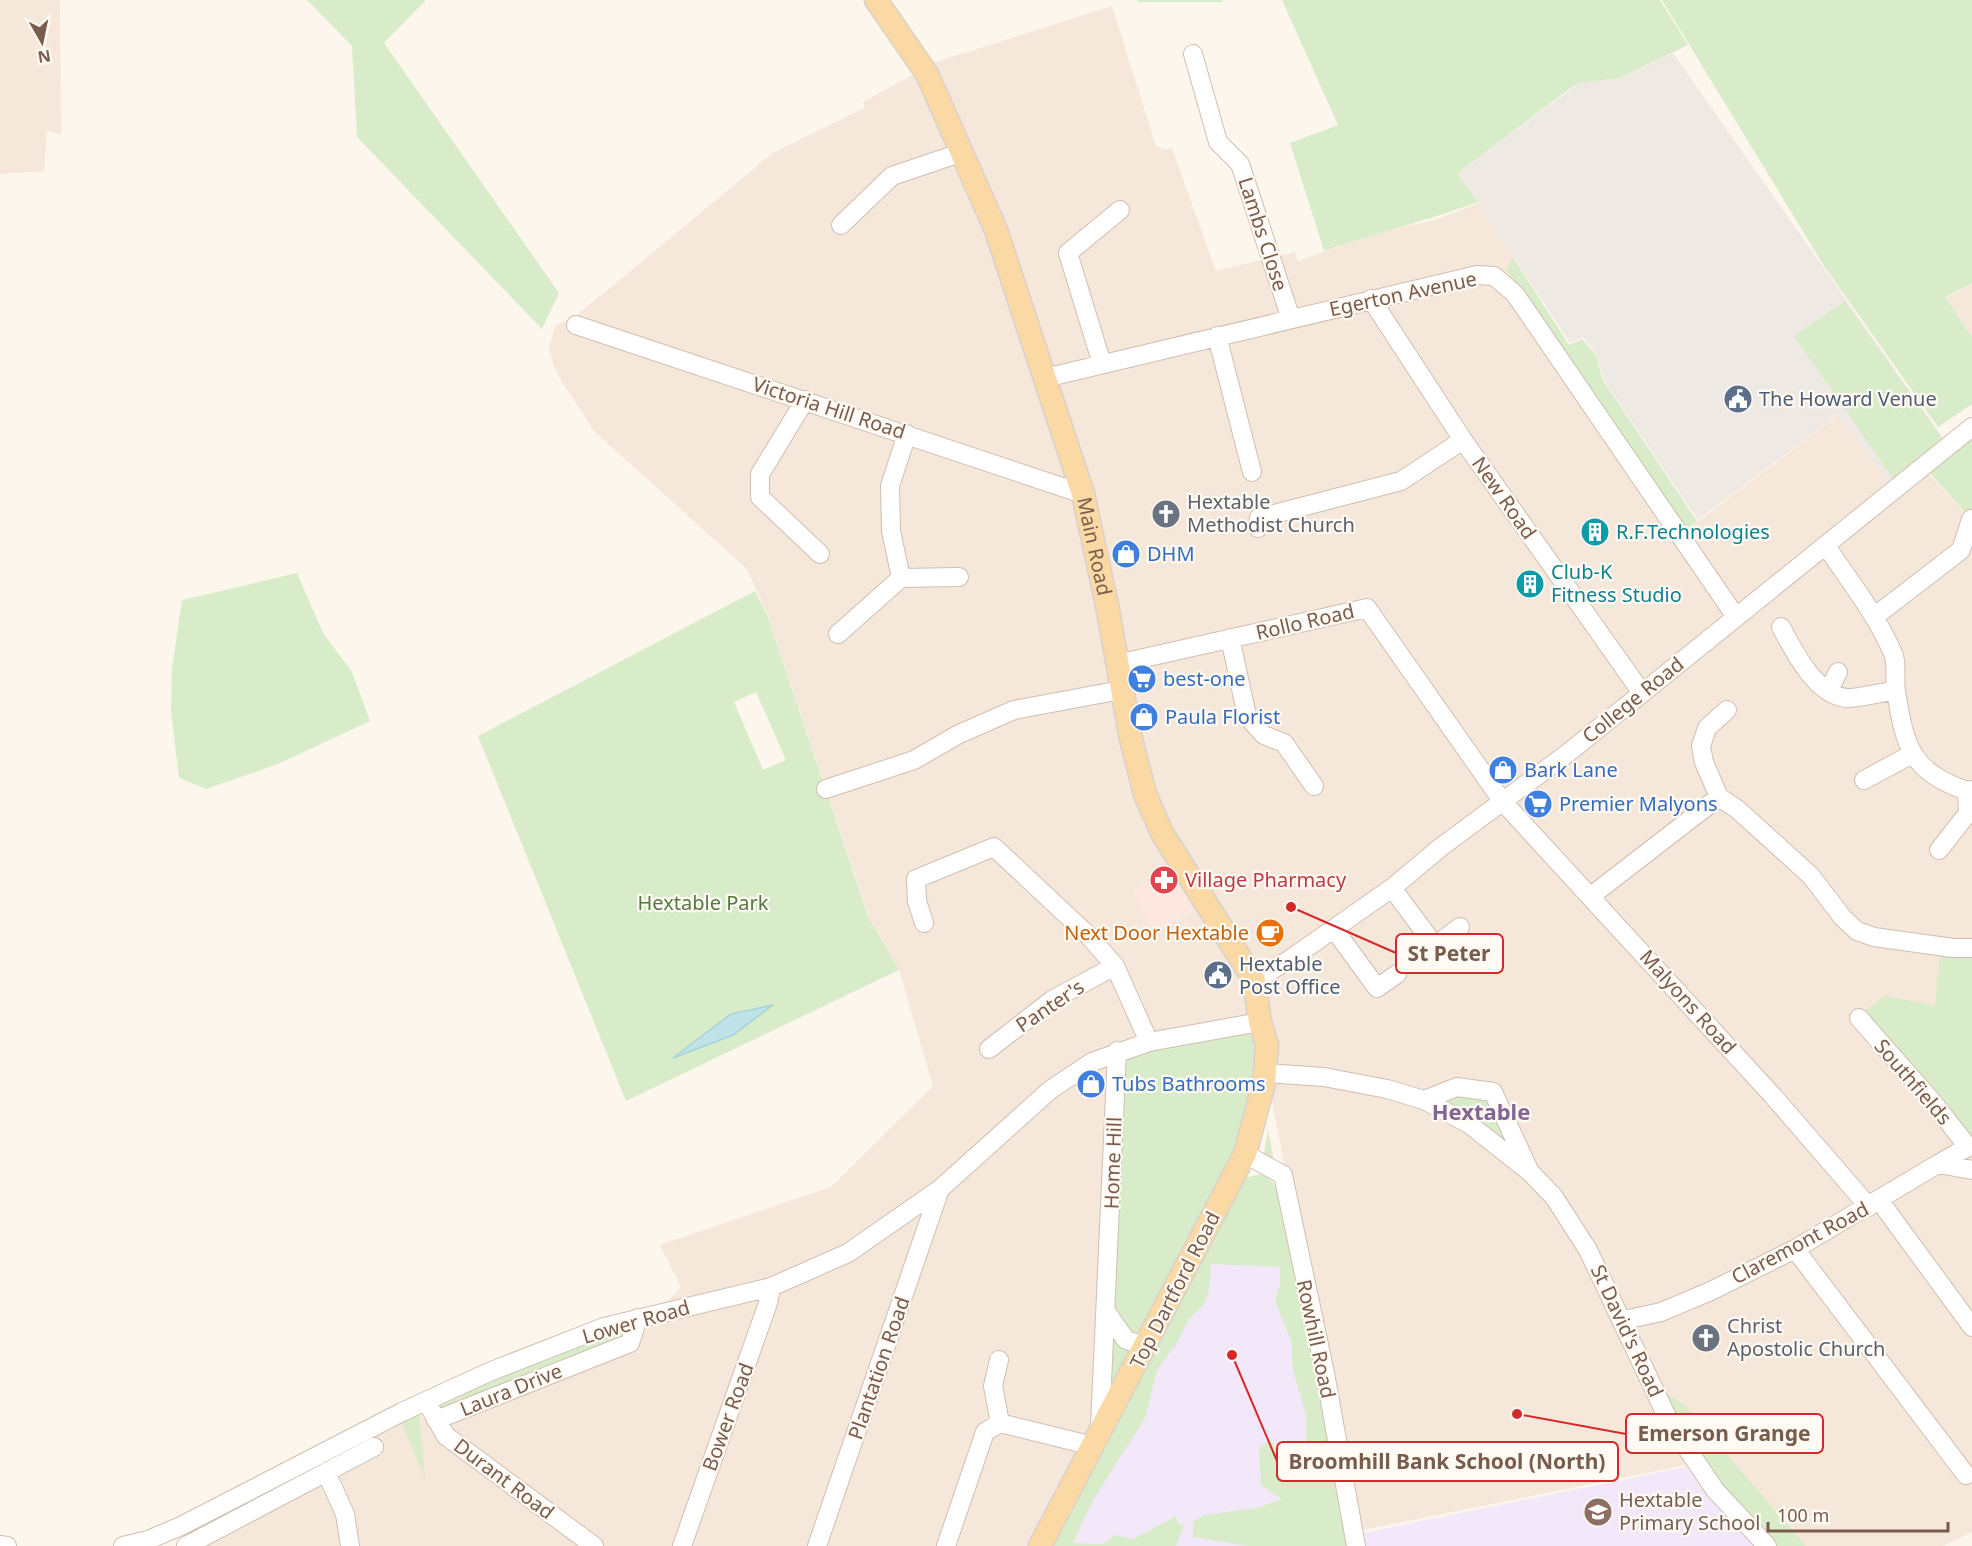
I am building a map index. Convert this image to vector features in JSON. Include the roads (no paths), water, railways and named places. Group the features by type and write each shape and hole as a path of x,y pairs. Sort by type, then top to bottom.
{"main road":[{"name":"Main Road","path":"876,0 923,68 963,152 996,230 1083,494 1137,768 1162,833 1254,980 1260,1022"},
{"name":"Top Dartford Road","path":"1040,1546 1245,1154 1266,1073 1267,1045 1260,1022"}],"street":[{"name":"Lambs Close","path":"1193,54 1218,142 1240,164 1291,319"},
{"path":"841,225 892,176 963,152"},
{"path":"1102,364 1068,253 1120,210"},
{"name":"Egerton Avenue","path":"1045,378 1477,274 1494,276 1515,294 1736,617"},
{"name":"New Road","path":"1371,299 1463,440 1642,693"},
{"name":"Victoria Hill Road","path":"576,325 1083,494"},
{"path":"1217,336 1252,472"},
{"path":"805,400 760,474 760,497 820,554"},
{"name":"College Road","path":"1254,980 1335,929 1392,888 1441,847 1503,802 1642,693 1972,427"},
{"path":"901,578 891,531 890,486 907,434"},
{"path":"1258,528 1260,518 1401,481 1463,440"},
{"path":"1874,617 1961,550 1971,519"},
{"path":"1826,546 1874,617 1894,654 1896,690 1912,754 1923,769 1931,775 1970,790 1968,813 1939,850"},
{"path":"838,634 901,578 959,577"},
{"name":"Rollo Road","path":"1117,664 1367,608 1503,802"},
{"path":"1781,627 1810,676 1829,690 1848,698 1896,690"},
{"path":"1230,638 1247,716 1264,735 1284,743 1294,767 1314,786"},
{"path":"1829,690 1838,672"},
{"path":"826,789 914,760 959,734 1014,710 1121,690"},
{"path":"1727,710 1707,728 1701,746 1704,762 1719,797 1737,809 1798,863 1857,930 1874,938 1953,948 1972,948"},
{"path":"1864,780 1912,754"},
{"path":"1591,896 1719,797"},
{"name":"Malyons Road","path":"1503,802 1874,1203 1972,1327"},
{"path":"924,923 917,901 916,879 994,848 1089,936 1114,966 1149,1042"},
{"path":"1392,888 1435,946"},
{"path":"1335,929 1377,988 1460,927"},
{"name":"Panter's","path":"989,1049 1052,1000 1114,966"},
{"name":"Southfields","path":"1859,1018 1936,1106 1968,1147 1938,1164"},
{"path":"1117,1051 1149,1042 1260,1022"},
{"name":"Lower Road","path":"123,1546 148,1540 181,1526 427,1401 500,1368 604,1327 771,1287 848,1253 940,1189 1050,1089 1092,1062 1117,1051"},
{"name":"Home Hill","path":"1096,1440 1107,1312 1117,1051"},
{"name":"St David's Road","path":"1266,1073 1324,1077 1387,1089 1424,1100 1469,1124 1531,1173 1554,1197 1583,1242 1624,1320 1670,1423 1715,1490 1767,1546"},
{"name":"St David's Road","path":"1424,1100 1457,1087 1493,1092 1531,1173"},
{"name":"Rowhill Road","path":"1245,1154 1283,1175 1325,1373 1356,1546"},
{"path":"1938,1164 1972,1170"},
{"name":"Claremont Road","path":"1624,1320 1661,1312 1795,1249 1938,1164"},
{"name":"Plantation Road","path":"817,1546 940,1189"},
{"path":"1795,1249 1966,1475"},
{"name":"Bower Road","path":"682,1546 768,1303 771,1287"},
{"path":"1107,1312 1126,1340 1146,1346"},
{"name":"Laura Drive","path":"436,1419 630,1342 638,1318"},
{"path":"999,1360 993,1386 1000,1424"},
{"name":"Durant Road","path":"427,1401 446,1436 594,1546"},
{"path":"946,1546 985,1432 1000,1424 1096,1440"},
{"path":"186,1546 374,1447"},
{"path":"326,1472 345,1514 350,1546"},
{"path":"0,1545 7,1546"}],"water":[{"path":"773,1005 733,1035 673,1058 731,1014"}],"place":[{"name":"The Howard Venue","path":"1738,399"},
{"name":"Hextable Methodist Church","path":"1166,514"},
{"name":"R.F.Technologies","path":"1595,532"},
{"name":"DHM","path":"1126,554"},
{"name":"Club-K Fitness Studio","path":"1530,584"},
{"name":"best-one","path":"1142,679"},
{"name":"Paula Florist","path":"1144,717"},
{"name":"Bark Lane","path":"1503,770"},
{"name":"Premier Malyons","path":"1538,804"},
{"name":"Village Pharmacy","path":"1164,880"},
{"name":"St Peter","path":"1291,907"},
{"name":"Next Door Hextable","path":"1270,933"},
{"name":"Hextable Post Office","path":"1218,975"},
{"name":"Tubs Bathrooms","path":"1091,1084"},
{"name":"Christ Apostolic Church","path":"1706,1338"},
{"name":"Broomhill Bank School (North)","path":"1232,1355"},
{"name":"Emerson Grange","path":"1517,1414"},
{"name":"Hextable Primary School","path":"1598,1512"}],"district":[{"name":"Hextable","path":"1481,1112"}],"park label":[{"name":"Hextable Park","path":"703,903"}]}
